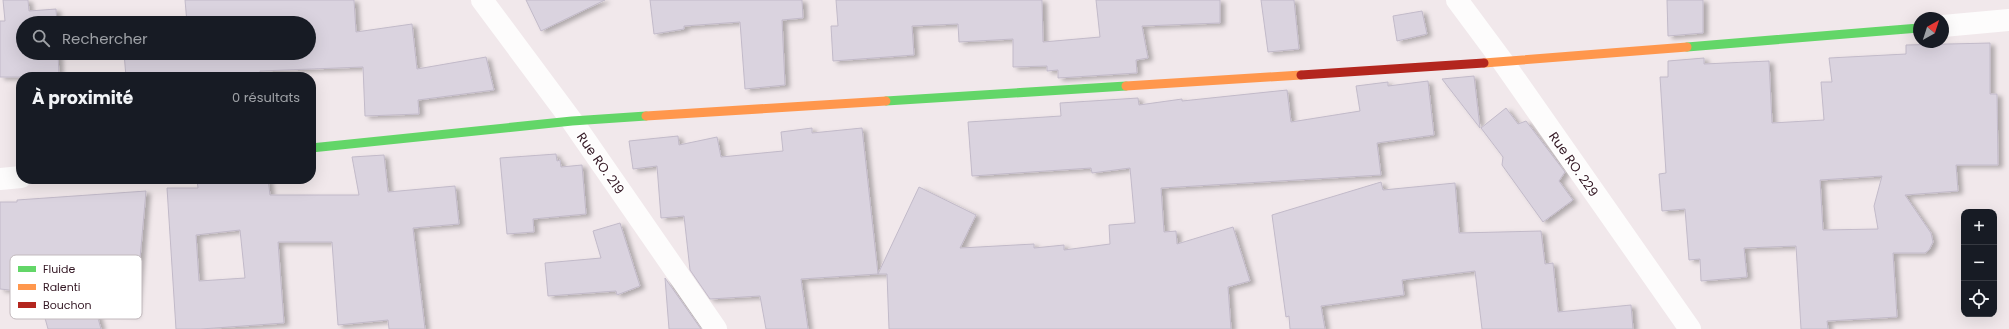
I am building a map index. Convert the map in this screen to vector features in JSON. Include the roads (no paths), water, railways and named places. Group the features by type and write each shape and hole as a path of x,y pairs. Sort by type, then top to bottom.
{"street":[{"name":"Rue RO. 219","path":"482,0 572,121 716,329"},
{"name":"Rue RO. 229","path":"1457,0 1503,62 1690,329"},
{"path":"1949,25 2009,20"},
{"path":"316,147 572,121 1503,62 1913,28"},
{"path":"0,179 16,177"}]}
